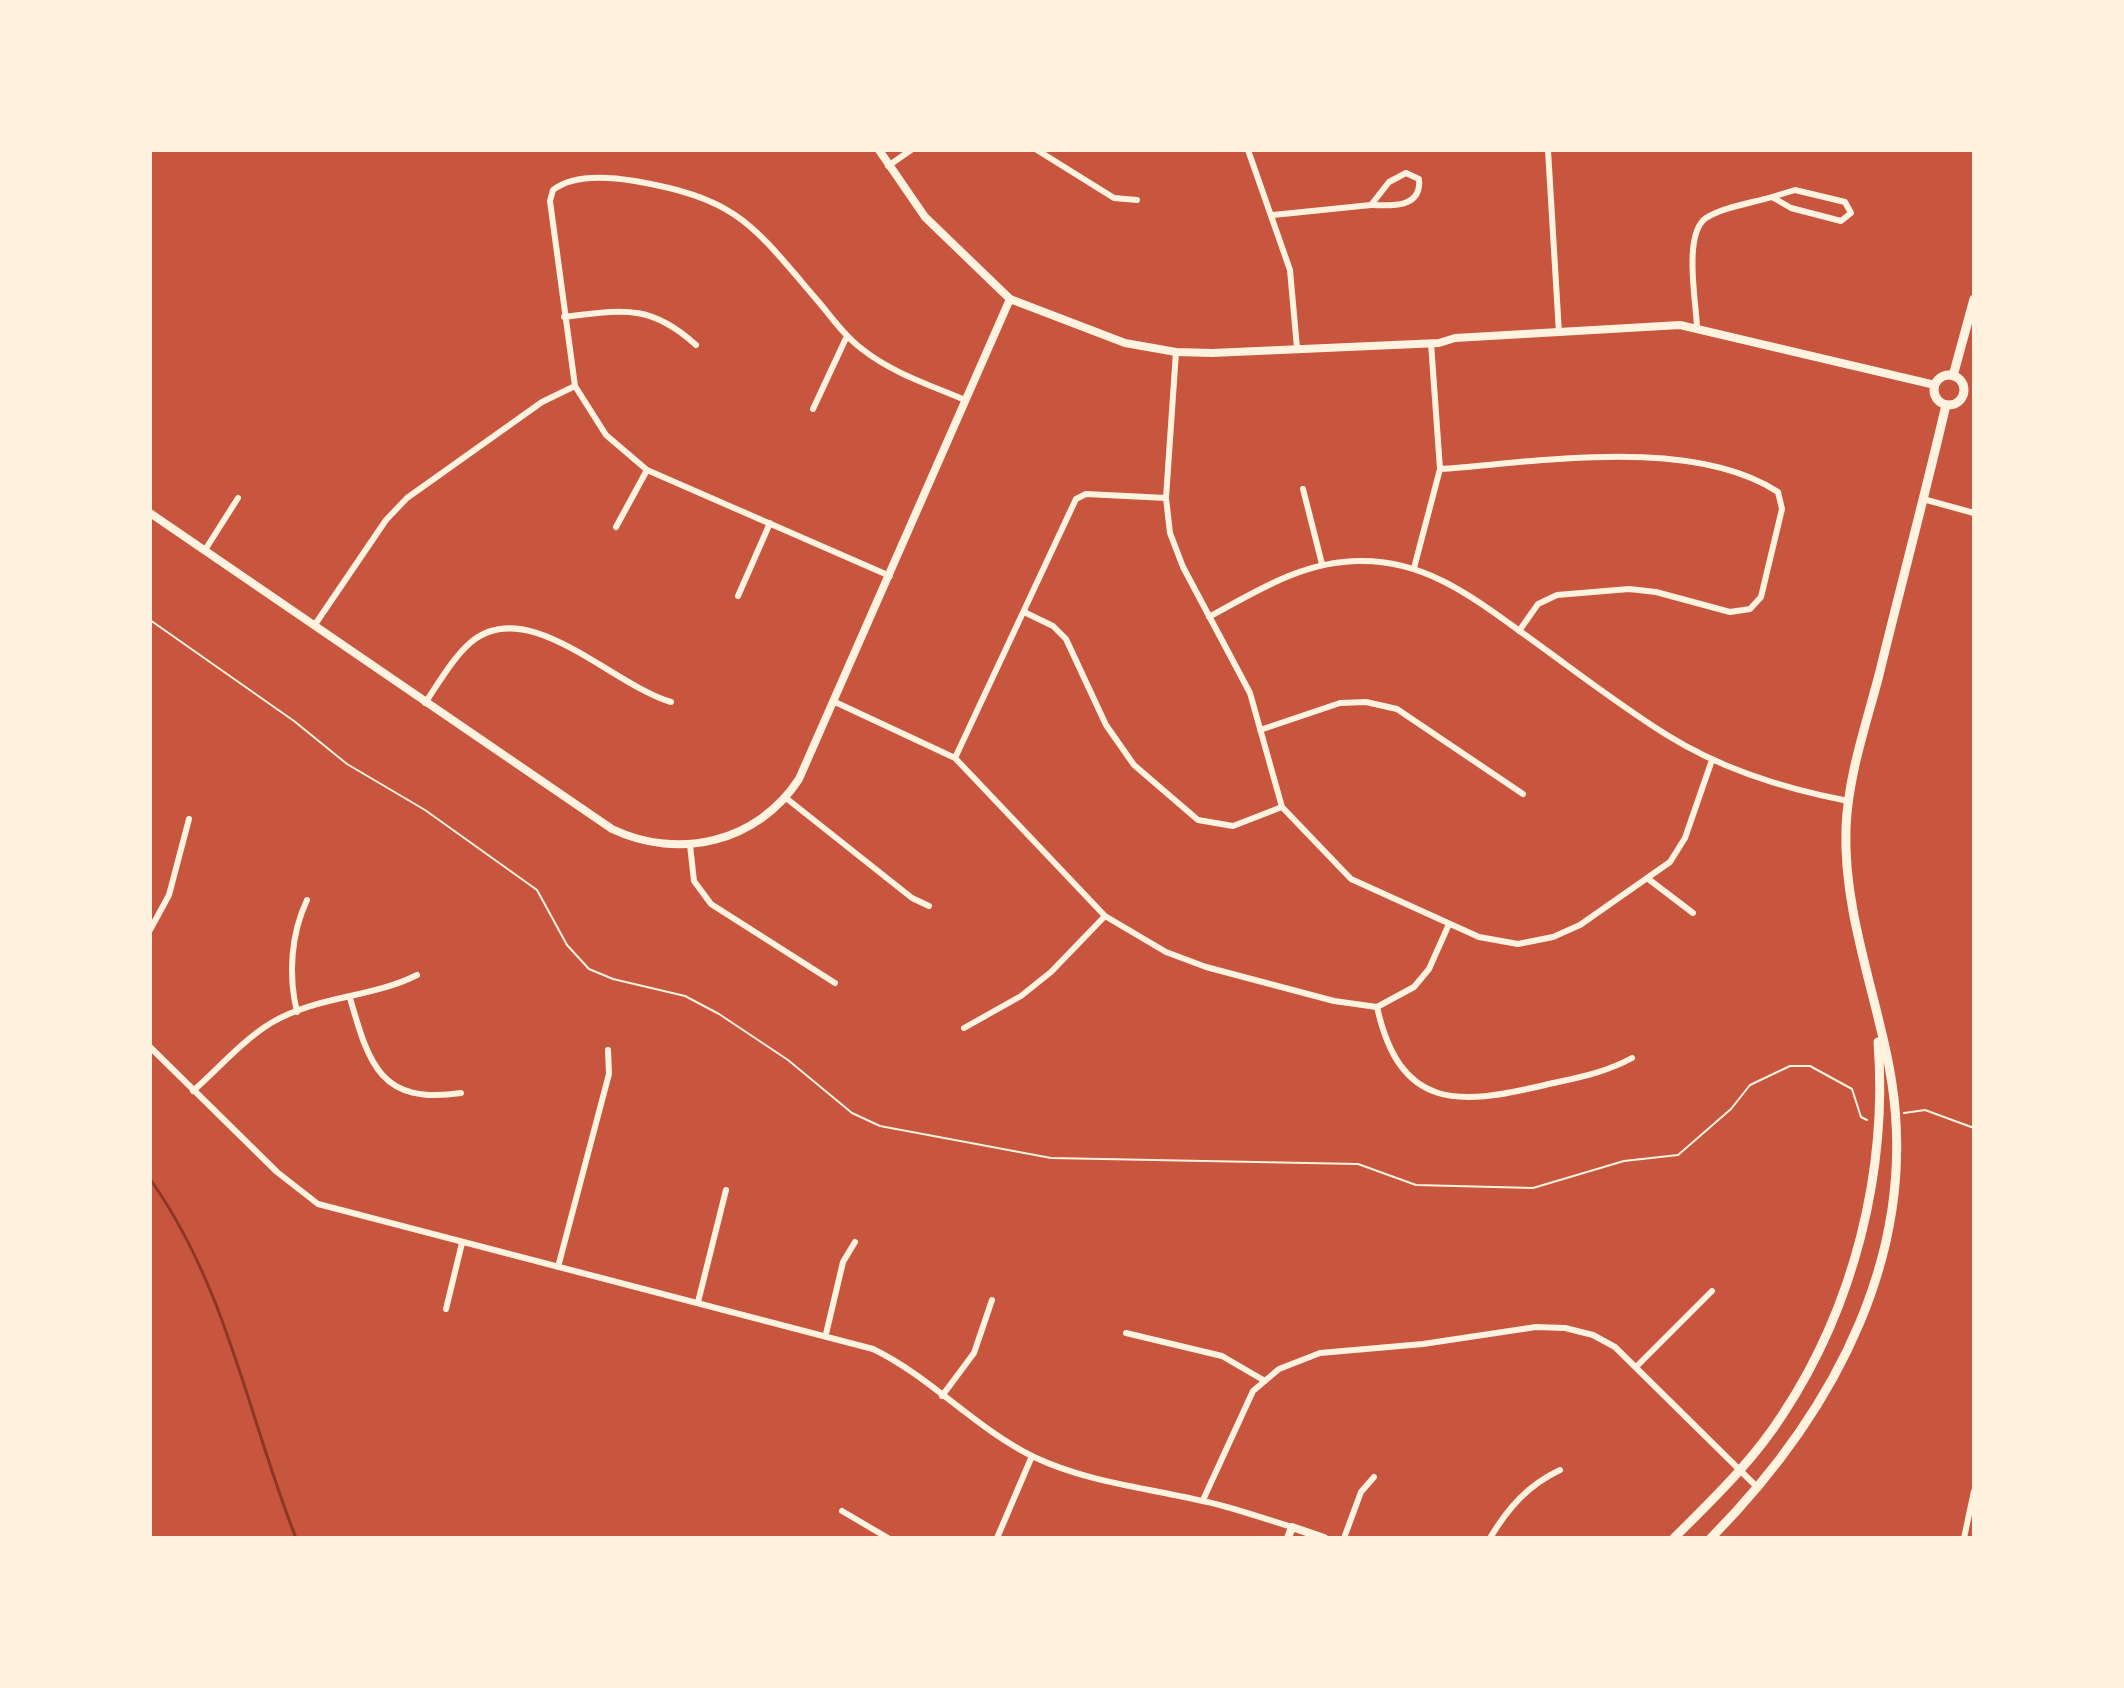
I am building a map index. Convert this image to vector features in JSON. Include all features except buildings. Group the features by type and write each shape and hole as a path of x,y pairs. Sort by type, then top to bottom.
{"main road":[{"path":"1953,376 1974,299"},
{"path":"1944,376 1953,376 1963,386 1962,396 1955,403 1946,405 1937,400 1935,385 1944,376"},
{"path":"1711,1538 1758,1488 1814,1414 1846,1356 1881,1261 1892,1208 1895,1114 1889,1065 1877,1023 1849,878 1848,801 1946,405"},
{"path":"1674,1538 1740,1470 1782,1416 1834,1319 1874,1176 1881,1116 1877,1023"}],"street":[{"path":"879,150 925,217 1010,299 1103,337 1176,352 1431,343 1455,338 1657,326 1697,327 1899,380 1935,385"},
{"path":"888,166 911,150"},
{"path":"1037,150 1114,198 1137,200"},
{"path":"1248,150 1290,270 1297,348"},
{"path":"1548,150 1559,333"},
{"path":"1273,215 1371,205 1401,206 1412,201 1420,185 1419,179 1406,173 1397,176 1371,205"},
{"path":"890,576 647,470 606,435 575,386 550,201 553,190 567,182 613,177 686,190 712,200 737,214 761,235 847,336 891,369 965,400"},
{"path":"1697,327 1693,242 1697,226 1710,216 1772,197 1795,190 1845,202 1851,213 1841,221 1791,208 1772,197"},
{"path":"150,513 612,829 647,842 690,845 744,830 786,798 806,766 1010,299"},
{"path":"564,317 622,310 650,315 673,324 696,345"},
{"path":"813,409 847,336"},
{"path":"1414,568 1440,469 1431,343"},
{"path":"1176,352 1166,498 1170,533 1209,617 1250,693 1282,807 1351,879 1479,937 1518,944 1553,937 1580,925 1670,862 1685,838 1712,760"},
{"path":"314,626 386,520 407,498 542,402 575,386"},
{"path":"1440,469 1637,455 1680,459 1762,482 1778,492 1782,509 1761,597 1750,609 1730,612 1656,592 1629,589 1557,595 1538,604 1519,631"},
{"path":"616,527 647,470"},
{"path":"1303,489 1322,564"},
{"path":"955,758 1076,499 1086,494 1166,498"},
{"path":"205,550 238,498"},
{"path":"1923,499 1974,513"},
{"path":"738,596 770,523"},
{"path":"1209,617 1284,577 1322,564 1361,561 1414,568 1460,589 1647,722 1712,760 1768,780 1848,801"},
{"path":"1024,612 1053,626 1066,639 1106,725 1120,745 1144,776 1191,815 1217,826 1233,826 1282,807"},
{"path":"425,703 469,644 488,631 514,626 536,630 636,689 671,702"},
{"path":"835,702 955,758 1105,916 1143,940 1206,967 1334,1001 1377,1007 1414,987 1429,969 1449,924"},
{"path":"1260,730 1340,703 1366,702 1397,709 1523,794"},
{"path":"786,798 912,898 929,906"},
{"path":"150,930 169,895 189,819"},
{"path":"690,845 694,881 711,904 835,983"},
{"path":"1647,878 1693,913"},
{"path":"297,1012 291,974 299,917 307,900"},
{"path":"964,1028 1021,996 1051,972 1105,916"},
{"path":"193,1091 271,1023 297,1012 393,987 417,975"},
{"path":"350,998 365,1052 378,1073 396,1086 419,1094 461,1093"},
{"path":"1377,1007 1385,1043 1398,1065 1428,1088 1466,1099 1492,1098 1598,1072 1632,1058"},
{"path":"150,1047 277,1172 318,1204 826,1334 895,1359 970,1419 1032,1456 1101,1483 1203,1500 1324,1538"},
{"path":"558,1267 609,1074 608,1050"},
{"path":"698,1302 726,1190"},
{"path":"826,1334 843,1262 855,1242"},
{"path":"446,1309 462,1243"},
{"path":"1637,1366 1712,1291"},
{"path":"942,1396 974,1353 992,1300"},
{"path":"1203,1500 1253,1391 1279,1369 1320,1353 1423,1344 1536,1327 1565,1328 1593,1335 1637,1366 1758,1488"},
{"path":"1126,1333 1222,1356 1241,1363 1265,1381"},
{"path":"997,1538 1032,1456"},
{"path":"1490,1538 1517,1499 1538,1480 1560,1470"},
{"path":"1344,1538 1361,1492 1374,1477"},
{"path":"1964,1538 1974,1491"},
{"path":"842,1511 888,1538"},
{"path":"1288,1538 1292,1527"}],"path":[{"path":"150,620 294,721 347,764 425,810 537,890 567,945 589,969 613,979 685,996 719,1014 788,1060 852,1113 880,1126 1051,1158 1358,1164 1416,1185 1507,1189 1533,1188 1624,1161 1678,1155 1731,1109 1750,1085 1790,1066 1810,1066 1831,1076 1852,1089 1861,1117 1871,1121 1881,1116"},
{"path":"1895,1114 1925,1110 1974,1128"}],"waterway":[{"path":"150,1179 199,1264 217,1308 296,1538"}]}
